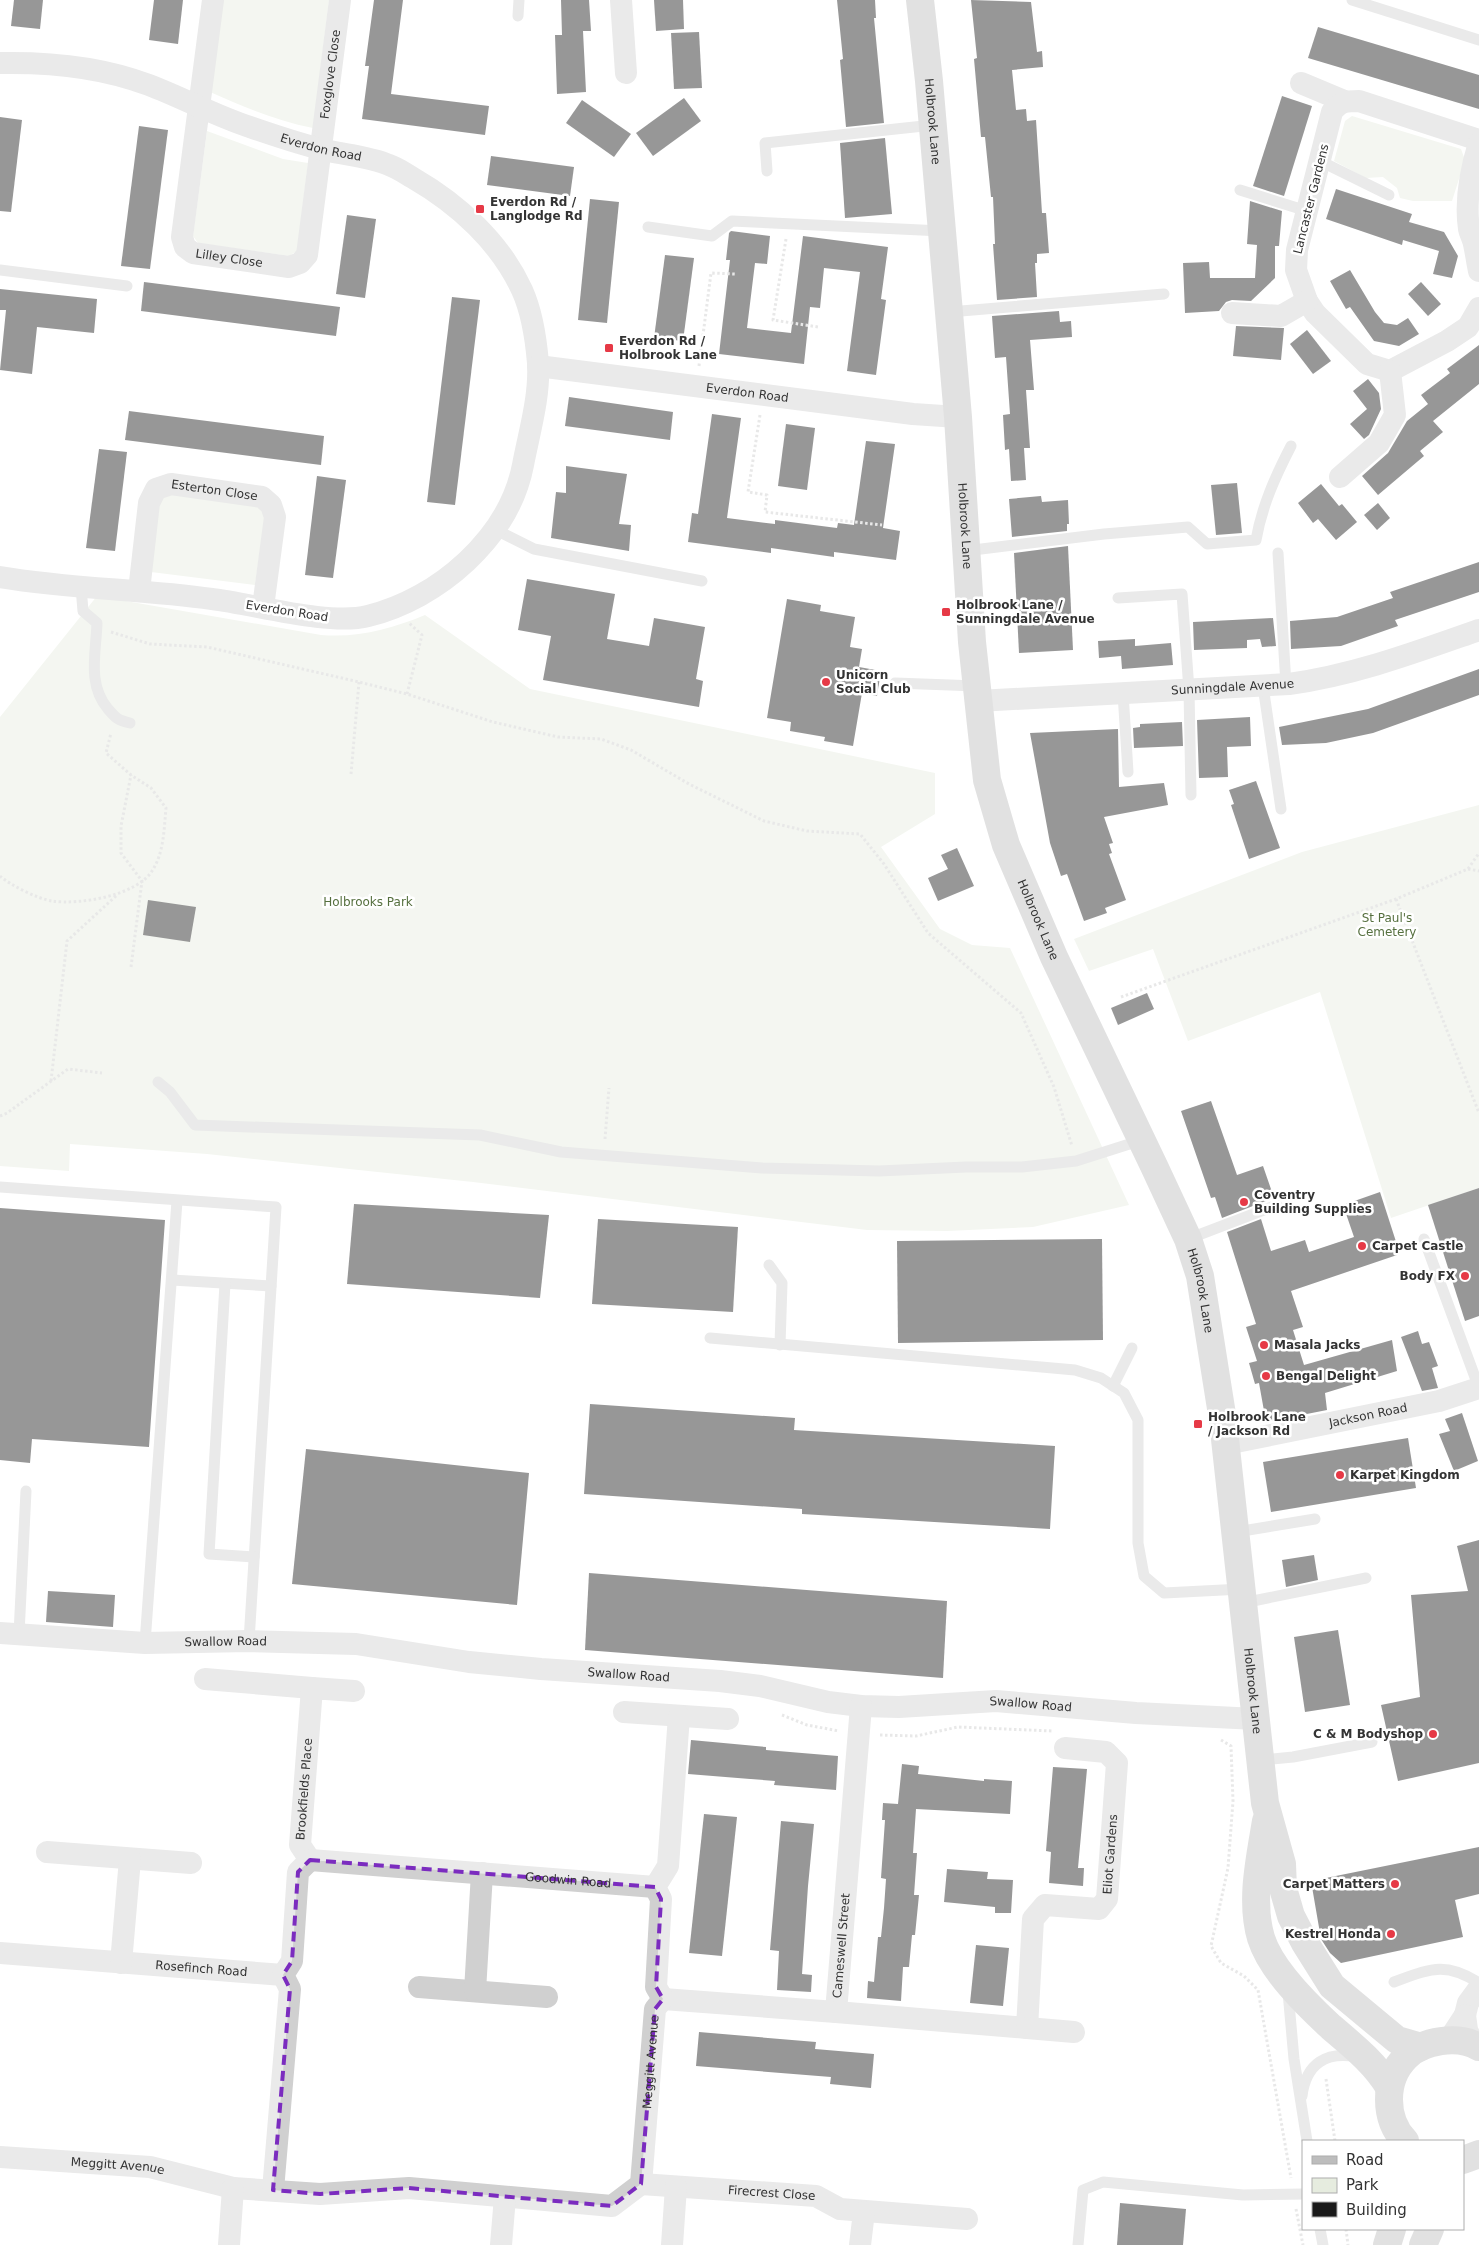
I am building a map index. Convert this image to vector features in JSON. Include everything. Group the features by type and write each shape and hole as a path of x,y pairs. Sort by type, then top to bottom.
{"street":[{"path":"200,106 213,0"},
{"name":"Foxglove Close","path":"321,149 340,0"},
{"path":"621,0 626,74"},
{"name":"Holbrook Lane","path":"920,0 933,125 958,417 965,551 977,693 987,780 1006,845 1054,957 1188,1239 1203,1291 1226,1444 1268,1814 1282,1864 1283,1888 1291,1916 1305,1943 1332,1986 1397,2040 1421,2047"},
{"name":"Everdon Road","path":"0,63 65,66 104,72 145,84 245,126 321,149 389,164 425,185 452,204 483,232 522,290 533,328 538,366 534,408 520,477 504,515 484,542 453,572 427,591 399,605 364,617 338,618 210,598 80,587 0,577"},
{"path":"1301,83 1344,101 1359,101 1479,141 1474,159 1470,190 1469,230 1476,242 1479,271"},
{"name":"Lancaster Gardens","path":"1344,101 1332,112 1297,250 1296,270 1307,301 1315,314 1367,364 1390,371"},
{"name":"Lilley Close","path":"200,106 182,237 185,247 192,253 289,266 300,264 307,254 321,149"},
{"path":"1232,313 1281,316 1307,301"},
{"path":"1340,477 1379,443 1396,415 1390,371 1468,327 1479,308"},
{"name":"Everdon Road","path":"538,366 913,414 958,417"},
{"name":"Esterton Close","path":"139,592 149,503 156,489 171,484 262,497 271,505 275,517 263,607"},
{"name":"Sunningdale Avenue","path":"977,693 1123,693 1286,685 1340,676 1479,630"},
{"name":"Jackson Road","path":"1226,1444 1439,1401 1479,1388"},
{"name":"Swallow Road","path":"10,1634 145,1644 249,1641 356,1644 469,1662 541,1670 720,1681 760,1686 828,1702 861,1706 899,1707 996,1701 1136,1713 1256,1719"},
{"path":"205,1679 354,1691"},
{"name":"Brookfields Place","path":"310,1860 300,1845 312,1688"},
{"name":"Cameswell Street","path":"663,1999 836,2012 861,1706"},
{"path":"624,1712 728,1719"},
{"path":"655,1887 668,1866 679,1716"},
{"name":"Eliot Gardens","path":"1027,2028 1033,1919 1045,1905 1099,1909 1108,1899 1117,1763 1106,1752 1065,1748"},
{"name":"Holbrook Lane","path":"1268,1814 1258,1866 1258,1918 1261,1938 1274,1965 1288,1982 1327,2023 1376,2068 1389,2087"},
{"path":"47,1852 191,1863"},
{"path":"122,1963 130,1859"},
{"path":"273,2190 290,1989 283,1975 292,1961 298,1872 310,1860"},
{"name":"Goodwin Road","path":"310,1860 655,1887"},
{"path":"475,1991 482,1873"},
{"name":"Meggitt Avenue","path":"0,2157 150,2167 233,2188 320,2194 409,2188 612,2206 641,2184 655,2009 663,1999 656,1987 661,1899 655,1887"},
{"name":"Rosefinch Road","path":"0,1953 283,1975"},
{"path":"419,1987 547,1997"},
{"path":"1404,2140 1398,2134 1391,2120 1389,2087 1406,2057 1421,2047 1466,2043 1465,2015 1468,2003 1479,1988"},
{"path":"836,2012 1074,2032"},
{"name":"Firecrest Close","path":"641,2184 816,2196 840,2210 966,2219"},
{"path":"672,2245 676,2186"},
{"path":"228,2245 233,2188"},
{"path":"501,2245 505,2197"},
{"path":"860,2245 864,2212"},
{"path":"1386,2245 1392,2230"},
{"path":"1423,2245 1430,2230"}],"lane":[{"path":"518,16 519,0"},
{"path":"1352,0 1479,40"},
{"path":"767,171 765,143 933,125"},
{"path":"1320,161 1390,195"},
{"path":"1240,190 1307,211"},
{"path":"648,227 712,236 732,221 942,231"},
{"path":"0,270 127,286"},
{"path":"949,312 1164,294"},
{"path":"965,551 1104,534 1188,527 1207,544 1256,540 1261,513 1273,481 1291,446"},
{"path":"494,529 534,548 702,581"},
{"path":"1278,553 1286,685"},
{"path":"80,587 82,610 97,623 94,657 96,690 105,704 124,722"},
{"path":"1118,598 1182,594 1192,795"},
{"path":"895,683 977,693"},
{"path":"1263,686 1281,809"},
{"path":"1123,693 1128,772"},
{"path":"158,1082 170,1092 195,1125 480,1135 561,1152 762,1168 880,1171 966,1167 1022,1167 1076,1161 1142,1140"},
{"path":"0,1187 276,1207 249,1641"},
{"path":"145,1644 178,1201"},
{"path":"1188,1239 1278,1205"},
{"path":"1424,1239 1479,1388"},
{"path":"769,1265 782,1283 780,1345"},
{"path":"172,1280 272,1286"},
{"path":"225,1284 208,1554 254,1557"},
{"path":"710,1338 1075,1370 1101,1378 1124,1393 1138,1420 1138,1544 1144,1576 1164,1594 1242,1596 1366,1578"},
{"path":"1113,1386 1132,1348"},
{"path":"10,1634 26,1491"},
{"path":"1236,1532 1315,1519"},
{"path":"1261,1760 1293,1757 1372,1742"},
{"path":"1394,1982 1434,1969 1450,1968 1464,1974 1479,1984"},
{"path":"1288,1982 1294,2059 1307,2140"},
{"path":"1301,2105 1306,2078 1311,2069 1323,2059 1348,2055 1368,2061"},
{"path":"1078,2245 1084,2190 1103,2182 1243,2195 1298,2194"},
{"path":"1320,2230 1323,2245"}],"path":[{"path":"788,224 774,320 818,327"},
{"path":"696,386 712,273 735,274"},
{"path":"762,395 748,492 767,494 765,512 882,525"},
{"path":"399,605 409,623 422,635 407,694"},
{"path":"97,623 113,633 150,644 207,646 407,694 493,722 558,737 601,739 631,750 689,784 764,821 807,831 860,834 884,864 928,933 1021,1013 1054,1087 1076,1161"},
{"path":"351,774 359,682"},
{"path":"51,1081 67,941 118,894 142,881 152,872 164,840 166,808 151,788 131,775 106,753 109,736 124,722"},
{"path":"131,775 121,826 121,853 142,881 131,967"},
{"path":"1121,996 1396,899 1468,868 1479,853"},
{"path":"1468,868 1479,871"},
{"path":"0,876 8,883 50,901 83,901 118,894"},
{"path":"1396,899 1479,1113"},
{"path":"0,1116 7,1113 68,1069 102,1073"},
{"path":"604,1155 609,1088"},
{"path":"1232,1762 1233,1801 1228,1868 1211,1946 1221,1963 1244,1976 1258,1990 1298,2194 1303,2245"},
{"path":"1346,2230 1348,2245"}],"highlighted area":[{"path":"310,1860 655,1887 661,1899 656,1987 663,1999 655,2009 641,2184 612,2206 409,2188 320,2194 273,2190 290,1989 283,1975 292,1961 298,1872"}],"green space":[{"path":"223,0 329,0 313,128 248,108 210,92"},
{"path":"1352,116 1461,149 1465,160 1452,201 1413,201 1400,198 1397,188 1383,177 1366,178 1334,161 1345,121"},
{"path":"207,131 283,159 308,163 297,251 289,256 198,243 193,236"},
{"path":"168,494 260,507 265,514 255,585 151,572 160,500"},
{"name":"Holbrooks Park","path":"97,596 335,636 362,634 425,615 530,689 935,773 935,814 881,847 940,929 972,945 1010,948 1129,1205 1033,1227 947,1231 867,1230 473,1182 207,1154 70,1144 69,1171 0,1166 0,717"},
{"name":"St Paul's Cemetery","path":"1479,805 1479,1188 1391,1218 1320,992 1188,1041 1153,949 1089,971 1074,939 1302,852"}],"building":[{"path":"14,0 43,0 40,29 11,26"},
{"path":"154,0 183,0 178,44 149,40"},
{"path":"374,0 403,0 391,94 489,106 485,135 362,119 369,66 365,66"},
{"path":"561,0 589,0 591,31 583,31 586,92 557,94 555,35 562,35"},
{"path":"654,0 683,0 684,29 656,31"},
{"path":"837,0 875,0 876,18 874,18 884,123 846,127 840,60 843,59"},
{"path":"971,0 1031,2 1037,52 1042,51 1043,67 1012,70 1016,110 1026,109 1027,121 1036,120 1042,213 1046,213 1049,253 1037,254 1037,263 1035,263 1037,297 997,300 993,244 995,244 993,197 991,197 985,137 981,137 974,59 977,58"},
{"path":"1318,27 1479,75 1479,109 1308,58"},
{"path":"699,32 702,88 674,89 671,33"},
{"path":"1282,96 1312,106 1284,196 1253,186"},
{"path":"684,98 701,121 653,156 636,133"},
{"path":"582,100 631,134 614,157 566,123"},
{"path":"0,117 22,120 11,212 0,211"},
{"path":"139,126 168,130 150,269 121,266"},
{"path":"885,138 892,214 845,218 840,143"},
{"path":"491,156 574,167 570,196 487,185"},
{"path":"1336,189 1412,214 1409,222 1444,232 1458,256 1452,278 1433,274 1439,251 1403,240 1402,245 1326,219"},
{"path":"590,199 619,202 607,323 578,320"},
{"path":"1250,201 1282,211 1279,246 1275,246 1275,278 1251,301 1232,300 1226,302 1219,311 1185,313 1183,263 1209,262 1210,278 1255,278 1257,245 1247,244"},
{"path":"347,215 376,219 365,298 336,294"},
{"path":"731,231 770,236 767,264 755,263 747,328 791,333 803,236 888,247 881,299 886,300 876,375 847,371 860,272 824,268 820,308 810,307 804,364 719,354 730,260 726,260 729,233"},
{"path":"665,255 694,258 683,341 654,338"},
{"path":"1350,270 1375,312 1384,323 1397,325 1408,318 1419,334 1399,346 1374,341 1350,307 1346,309 1330,281"},
{"path":"144,282 340,307 336,336 141,311"},
{"path":"1421,282 1441,304 1428,316 1408,294"},
{"path":"0,289 97,299 94,333 37,327 32,374 0,370 6,310 0,310"},
{"path":"452,297 480,300 455,505 427,502"},
{"path":"1059,311 1060,322 1071,321 1072,337 1030,340 1034,390 1026,390 1030,448 1024,448 1026,480 1011,481 1009,449 1005,450 1003,415 1010,414 1006,357 995,358 992,316"},
{"path":"1236,326 1284,328 1281,360 1233,356"},
{"path":"1307,330 1331,361 1313,374 1290,344"},
{"path":"1479,345 1479,384 1433,421 1443,432 1420,451 1424,456 1378,495 1362,476 1388,453 1407,421 1428,404 1421,395 1450,373 1447,369"},
{"path":"1368,379 1379,393 1381,409 1369,435 1364,439 1350,424 1367,409 1353,391"},
{"path":"569,397 673,412 670,440 565,426"},
{"path":"129,411 324,436 321,465 125,440"},
{"path":"712,414 741,418 727,518 775,524 775,520 837,528 838,523 854,525 866,441 895,444 883,528 900,531 896,560 834,552 834,557 771,548 771,553 688,542 692,513 698,514"},
{"path":"786,424 815,428 807,490 778,486"},
{"path":"99,449 127,452 115,551 86,548"},
{"path":"566,466 627,474 619,524 631,525 629,551 551,538 556,492 566,493"},
{"path":"317,476 346,480 333,578 305,575"},
{"path":"1237,483 1242,533 1216,535 1211,485"},
{"path":"1321,484 1339,506 1342,504 1357,522 1336,540 1318,519 1313,523 1298,503"},
{"path":"1041,496 1042,502 1068,500 1069,524 1067,524 1067,531 1012,537 1009,499"},
{"path":"1378,503 1390,518 1377,530 1364,515"},
{"path":"1068,546 1073,650 1019,653 1014,553"},
{"path":"1479,562 1479,592 1395,620 1398,626 1341,646 1291,649 1290,621 1337,617 1393,598 1390,592"},
{"path":"527,579 615,594 607,639 649,646 654,618 705,627 696,679 703,681 699,707 543,680 551,636 518,630"},
{"name":"Unicorn Social Club","path":"787,599 821,605 820,611 855,617 850,647 862,649 859,667 881,671 877,696 862,693 853,746 824,741 825,737 790,731 791,722 767,718"},
{"path":"1273,618 1276,646 1262,647 1260,639 1247,640 1247,648 1194,650 1193,622"},
{"path":"1135,639 1135,646 1171,643 1173,665 1122,669 1121,656 1099,658 1098,641"},
{"path":"1479,669 1479,695 1373,733 1326,743 1282,745 1279,727 1368,709"},
{"path":"1250,717 1251,746 1227,747 1228,777 1199,778 1197,720"},
{"path":"1182,722 1183,746 1134,748 1133,728 1140,727 1140,724"},
{"path":"1118,729 1119,787 1164,783 1168,805 1104,817 1113,843 1109,844 1112,853 1109,854 1126,900 1105,908 1107,913 1084,921 1067,874 1061,876 1050,843 1030,733"},
{"path":"1256,781 1280,848 1249,859 1231,805 1234,804 1229,790"},
{"path":"957,848 974,886 938,901 928,878 948,869 941,855"},
{"path":"148,900 196,907 190,942 143,935"},
{"path":"1147,993 1154,1009 1118,1025 1111,1008"},
{"path":"1211,1101 1237,1175 1263,1166 1273,1195 1270,1196 1271,1199 1222,1218 1215,1197 1211,1198 1181,1111"},
{"name":"Body FX","path":"1479,1188 1479,1316 1465,1321 1428,1205"},
{"path":"1380,1192 1400,1254 1291,1291 1303,1327 1293,1330 1304,1365 1392,1340 1397,1371 1325,1393 1327,1410 1266,1422 1259,1383 1255,1384 1249,1363 1257,1361 1246,1327 1256,1324 1227,1232 1261,1219 1271,1251 1305,1240 1309,1252 1354,1237 1343,1205"},
{"path":"354,1204 549,1215 540,1298 347,1284"},
{"path":"0,1208 165,1220 149,1447 32,1439 30,1463 0,1460"},
{"path":"598,1219 738,1227 733,1312 592,1304"},
{"path":"1102,1239 1103,1340 898,1343 897,1241"},
{"path":"1418,1331 1422,1344 1429,1342 1438,1366 1432,1368 1438,1388 1422,1391 1401,1337"},
{"path":"590,1404 795,1418 794,1430 1055,1446 1050,1529 802,1514 802,1509 584,1494"},
{"path":"1462,1413 1478,1461 1454,1471 1439,1434 1450,1431 1445,1419"},
{"name":"Karpet Kingdom","path":"1408,1438 1416,1488 1271,1512 1263,1462"},
{"path":"306,1449 529,1473 517,1605 292,1584"},
{"path":"1479,1540 1479,1763 1398,1781 1381,1705 1420,1697 1411,1595 1468,1591 1457,1546"},
{"path":"1314,1555 1318,1580 1286,1587 1282,1560"},
{"path":"589,1573 947,1601 943,1678 585,1650"},
{"path":"48,1591 115,1595 113,1627 46,1622"},
{"path":"1338,1630 1350,1705 1305,1712 1294,1637"},
{"path":"691,1740 766,1747 766,1750 838,1756 836,1790 774,1785 775,1781 688,1774"},
{"path":"902,1764 919,1766 918,1774 984,1781 984,1779 1012,1781 1010,1814 916,1809 913,1853 917,1853 914,1895 919,1895 915,1935 912,1935 909,1967 903,1967 901,2001 867,1998 868,1981 874,1982 878,1937 881,1937 884,1908 886,1879 881,1878 885,1820 882,1820 883,1803 898,1804"},
{"path":"1053,1767 1087,1769 1078,1868 1084,1868 1083,1886 1049,1883 1051,1852 1046,1851"},
{"path":"704,1814 737,1817 722,1956 689,1953"},
{"path":"781,1821 814,1824 802,1974 812,1975 811,1992 777,1990 779,1951 770,1950"},
{"path":"1479,1847 1479,1894 1455,1900 1463,1937 1341,1963 1330,1953 1321,1939 1311,1881"},
{"path":"947,1869 988,1872 987,1879 1013,1880 1011,1913 995,1913 995,1907 944,1902"},
{"path":"976,1945 1009,1948 1003,2006 970,2003"},
{"path":"699,2032 816,2042 815,2049 874,2054 871,2088 830,2084 831,2077 696,2066"},
{"path":"1120,2203 1186,2209 1183,2245 1117,2245"}],"place":[{"name":"Everdon Rd / Langlodge Rd","path":"480,209"},
{"name":"Everdon Rd / Holbrook Lane","path":"609,348"},
{"name":"Holbrook Lane / Sunningdale Avenue","path":"946,612"},
{"name":"Unicorn Social Club","path":"826,682"},
{"name":"Coventry Building Supplies","path":"1244,1202"},
{"name":"Carpet Castle","path":"1362,1246"},
{"name":"Body FX","path":"1465,1276"},
{"name":"Masala Jacks","path":"1264,1345"},
{"name":"Bengal Delight","path":"1266,1376"},
{"name":"Holbrook Lane / Jackson Rd","path":"1198,1424"},
{"name":"Karpet Kingdom","path":"1340,1475"},
{"name":"C & M Bodyshop","path":"1433,1734"},
{"name":"Carpet Matters","path":"1395,1884"},
{"name":"Kestrel Honda","path":"1391,1934"}]}
